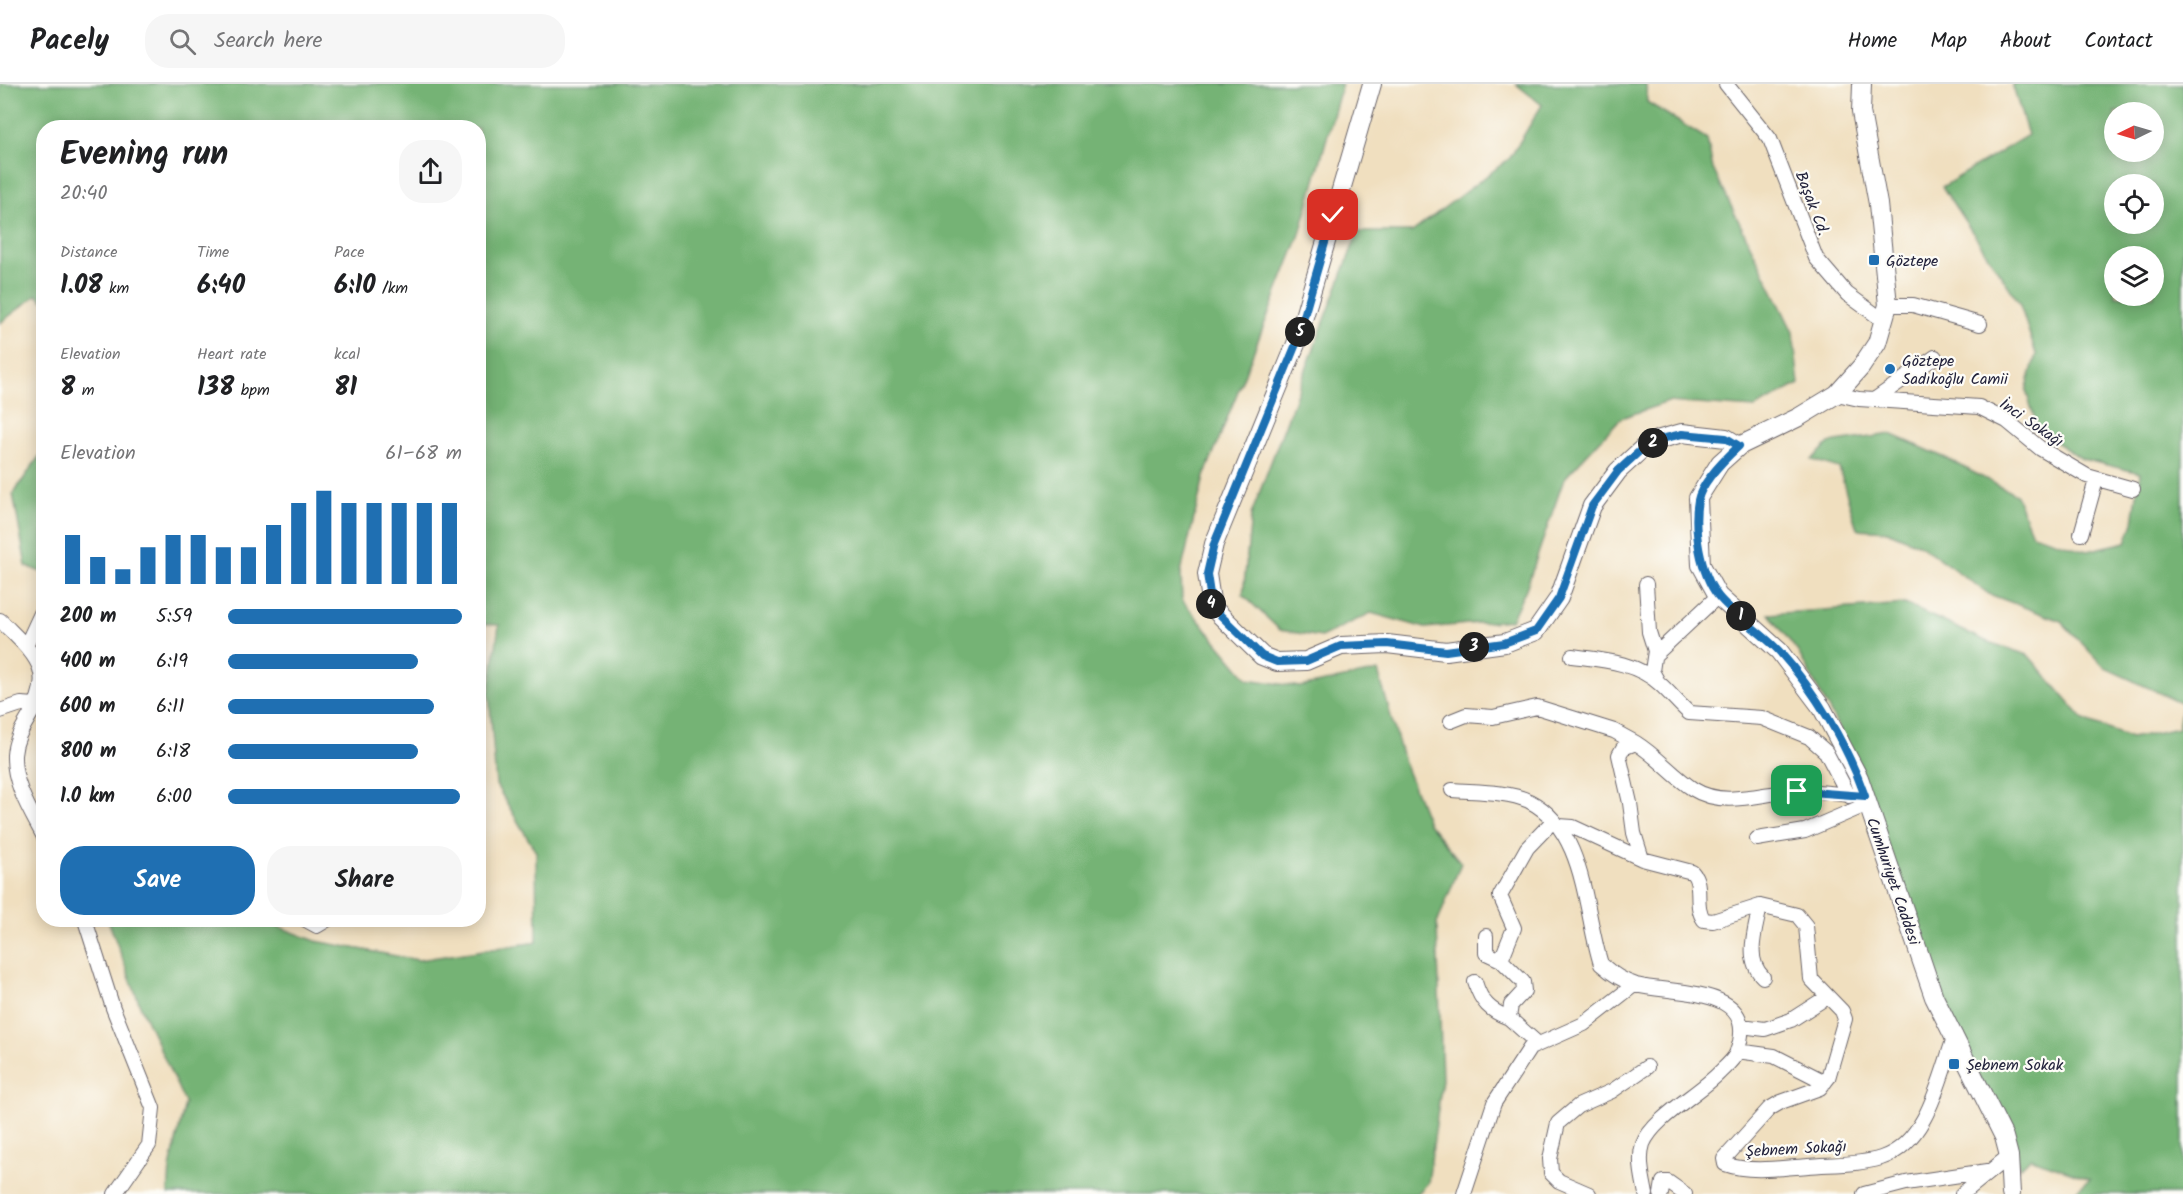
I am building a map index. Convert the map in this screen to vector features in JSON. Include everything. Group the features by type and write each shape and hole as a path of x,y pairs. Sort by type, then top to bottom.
{"main road":[{"path":"1371,84 1296,344 1214,544 1207,574 1212,607 1238,635 1262,656 1277,662 1306,661 1341,646 1387,644 1446,651 1504,643 1536,631 1559,598 1592,506 1618,471 1643,448 1657,440 1682,434 1726,438 1739,446"},
{"name":"Cumhuriyet Caddesi","path":"1862,84 1861,112 1878,204 1886,313 1877,343 1862,367 1837,394 1798,417 1739,446 1720,463 1698,498 1701,565 1718,596 1779,651 1815,699 1859,778 1861,798 1934,997 2004,1137 2009,1156 2012,1194"}],"street":[{"name":"Başak Cd.","path":"1726,84 1770,139 1816,258 1847,294 1886,313"},
{"path":"1886,313 1913,305 1980,324"},
{"path":"1874,400 1935,357"},
{"name":"İnci Sokağı","path":"1837,394 1874,400 1979,407 2007,421 2041,448 2096,480 2133,489"},
{"path":"2081,534 2096,480"},
{"path":"1646,584 1649,632 1655,655 1652,671 1658,682"},
{"path":"1655,655 1718,596"},
{"path":"0,620 36,658"},
{"path":"26,646 36,624"},
{"path":"1572,656 1610,661 1634,668 1658,682 1689,713 1762,718 1809,737 1826,752 1861,798"},
{"path":"0,711 21,704 36,705 19,733 14,766 36,822"},
{"path":"1451,721 1466,715 1493,717 1537,707 1614,731 1656,755 1693,789 1708,795 1731,799 1797,791 1861,798"},
{"path":"1636,743 1623,748 1619,755 1634,833 1642,859"},
{"path":"1452,790 1527,800 1556,824 1577,866 1601,964 1612,974 1634,985 1688,991 1718,999 1733,1010 1741,1026 1741,1039 1736,1056 1703,1089 1649,1133 1642,1146 1642,1171 1646,1194"},
{"path":"1757,839 1806,831 1861,798"},
{"path":"1501,960 1514,928 1500,896 1527,848 1556,824 1573,827 1642,859 1692,872 1697,878 1699,913 1704,920 1713,921 1760,906 1797,915 1806,926 1811,979 1842,1011 1845,1019 1836,1055 1825,1082 1774,1056 1737,1051"},
{"path":"1760,906 1752,948 1756,971 1763,977"},
{"path":"87,927 113,1008 153,1108 149,1145 117,1193"},
{"path":"1486,936 1486,952 1501,960 1523,982 1525,987 1511,1005 1509,1018"},
{"path":"1475,982 1480,997 1486,1005 1509,1018 1538,1043"},
{"path":"1464,1194 1483,1130 1494,1103 1530,1048 1584,1024 1634,985"},
{"path":"1741,1026 1765,1029 1791,1020 1827,997"},
{"name":"Şebnem Sokağı","path":"1825,1082 1820,1088 1781,1102 1769,1109 1731,1149 1724,1159 1725,1164 1737,1168 1790,1167 1880,1159 1894,1153 1912,1136 1924,1118 1955,1035"},
{"path":"1589,1194 1559,1181 1551,1173 1550,1159 1558,1123 1578,1106 1612,1091 1647,1067"},
{"path":"1962,1194 1987,1171 2009,1156"},
{"path":"1864,1194 1906,1183 1987,1171"},
{"path":"1662,1194 1663,1182 1668,1182 1685,1194"}],"green space":[{"path":"0,84 1342,84 1300,234 1204,477 1181,572 1182,600 1248,679 1300,687 1378,671 1404,762 1428,823 1461,863 1437,924 1442,1080 1428,1183 1417,1194 168,1194 170,1168 185,1103 141,1008 111,927 279,927 316,941 418,960 537,942 536,852 496,785 489,693 499,625 486,624 486,120 36,120 36,296 0,323"},
{"path":"1516,84 1646,84 1647,102 1707,139 1713,169 1793,332 1799,384 1755,408 1668,402 1621,418 1564,479 1526,589 1511,620 1425,628 1371,613 1321,637 1280,630 1243,595 1251,515 1358,232 1412,232 1510,158 1542,105"},
{"path":"2012,84 2183,84 2183,1194 2072,1194 2090,1179 2030,1158 2020,1168 1973,1064 1936,991 1842,734 1798,652 1769,614 1905,604 1988,642 2028,655 2084,720 2131,738 2178,728 2182,703 2105,668 2061,621 1989,594 1920,545 1887,531 1857,529 1839,468 1812,460 1829,443 1891,434 1948,459 2016,495 2032,534 2087,551 2126,542 2133,523 2140,473 2082,459 2039,432 2026,391 2036,354 2019,302 1942,187 2028,135"},
{"path":"36,461 36,570 26,566 13,494"}],"place":[{"name":"Göztepe","path":"1874,260"},
{"name":"Göztepe Sadıkoğlu Camii","path":"1890,369"},
{"name":"Şebnem Sokak","path":"1954,1064"}],"route":[{"path":"1333,215 1296,344 1214,544 1207,574 1212,607 1262,656 1277,662 1306,661 1341,646 1387,644 1446,651 1504,643 1536,631 1559,598 1592,506 1618,471 1643,448 1657,440 1682,434 1726,438 1739,446 1720,463 1698,498 1701,565 1718,596 1779,651 1822,708 1859,778 1865,796 1797,791"}]}
